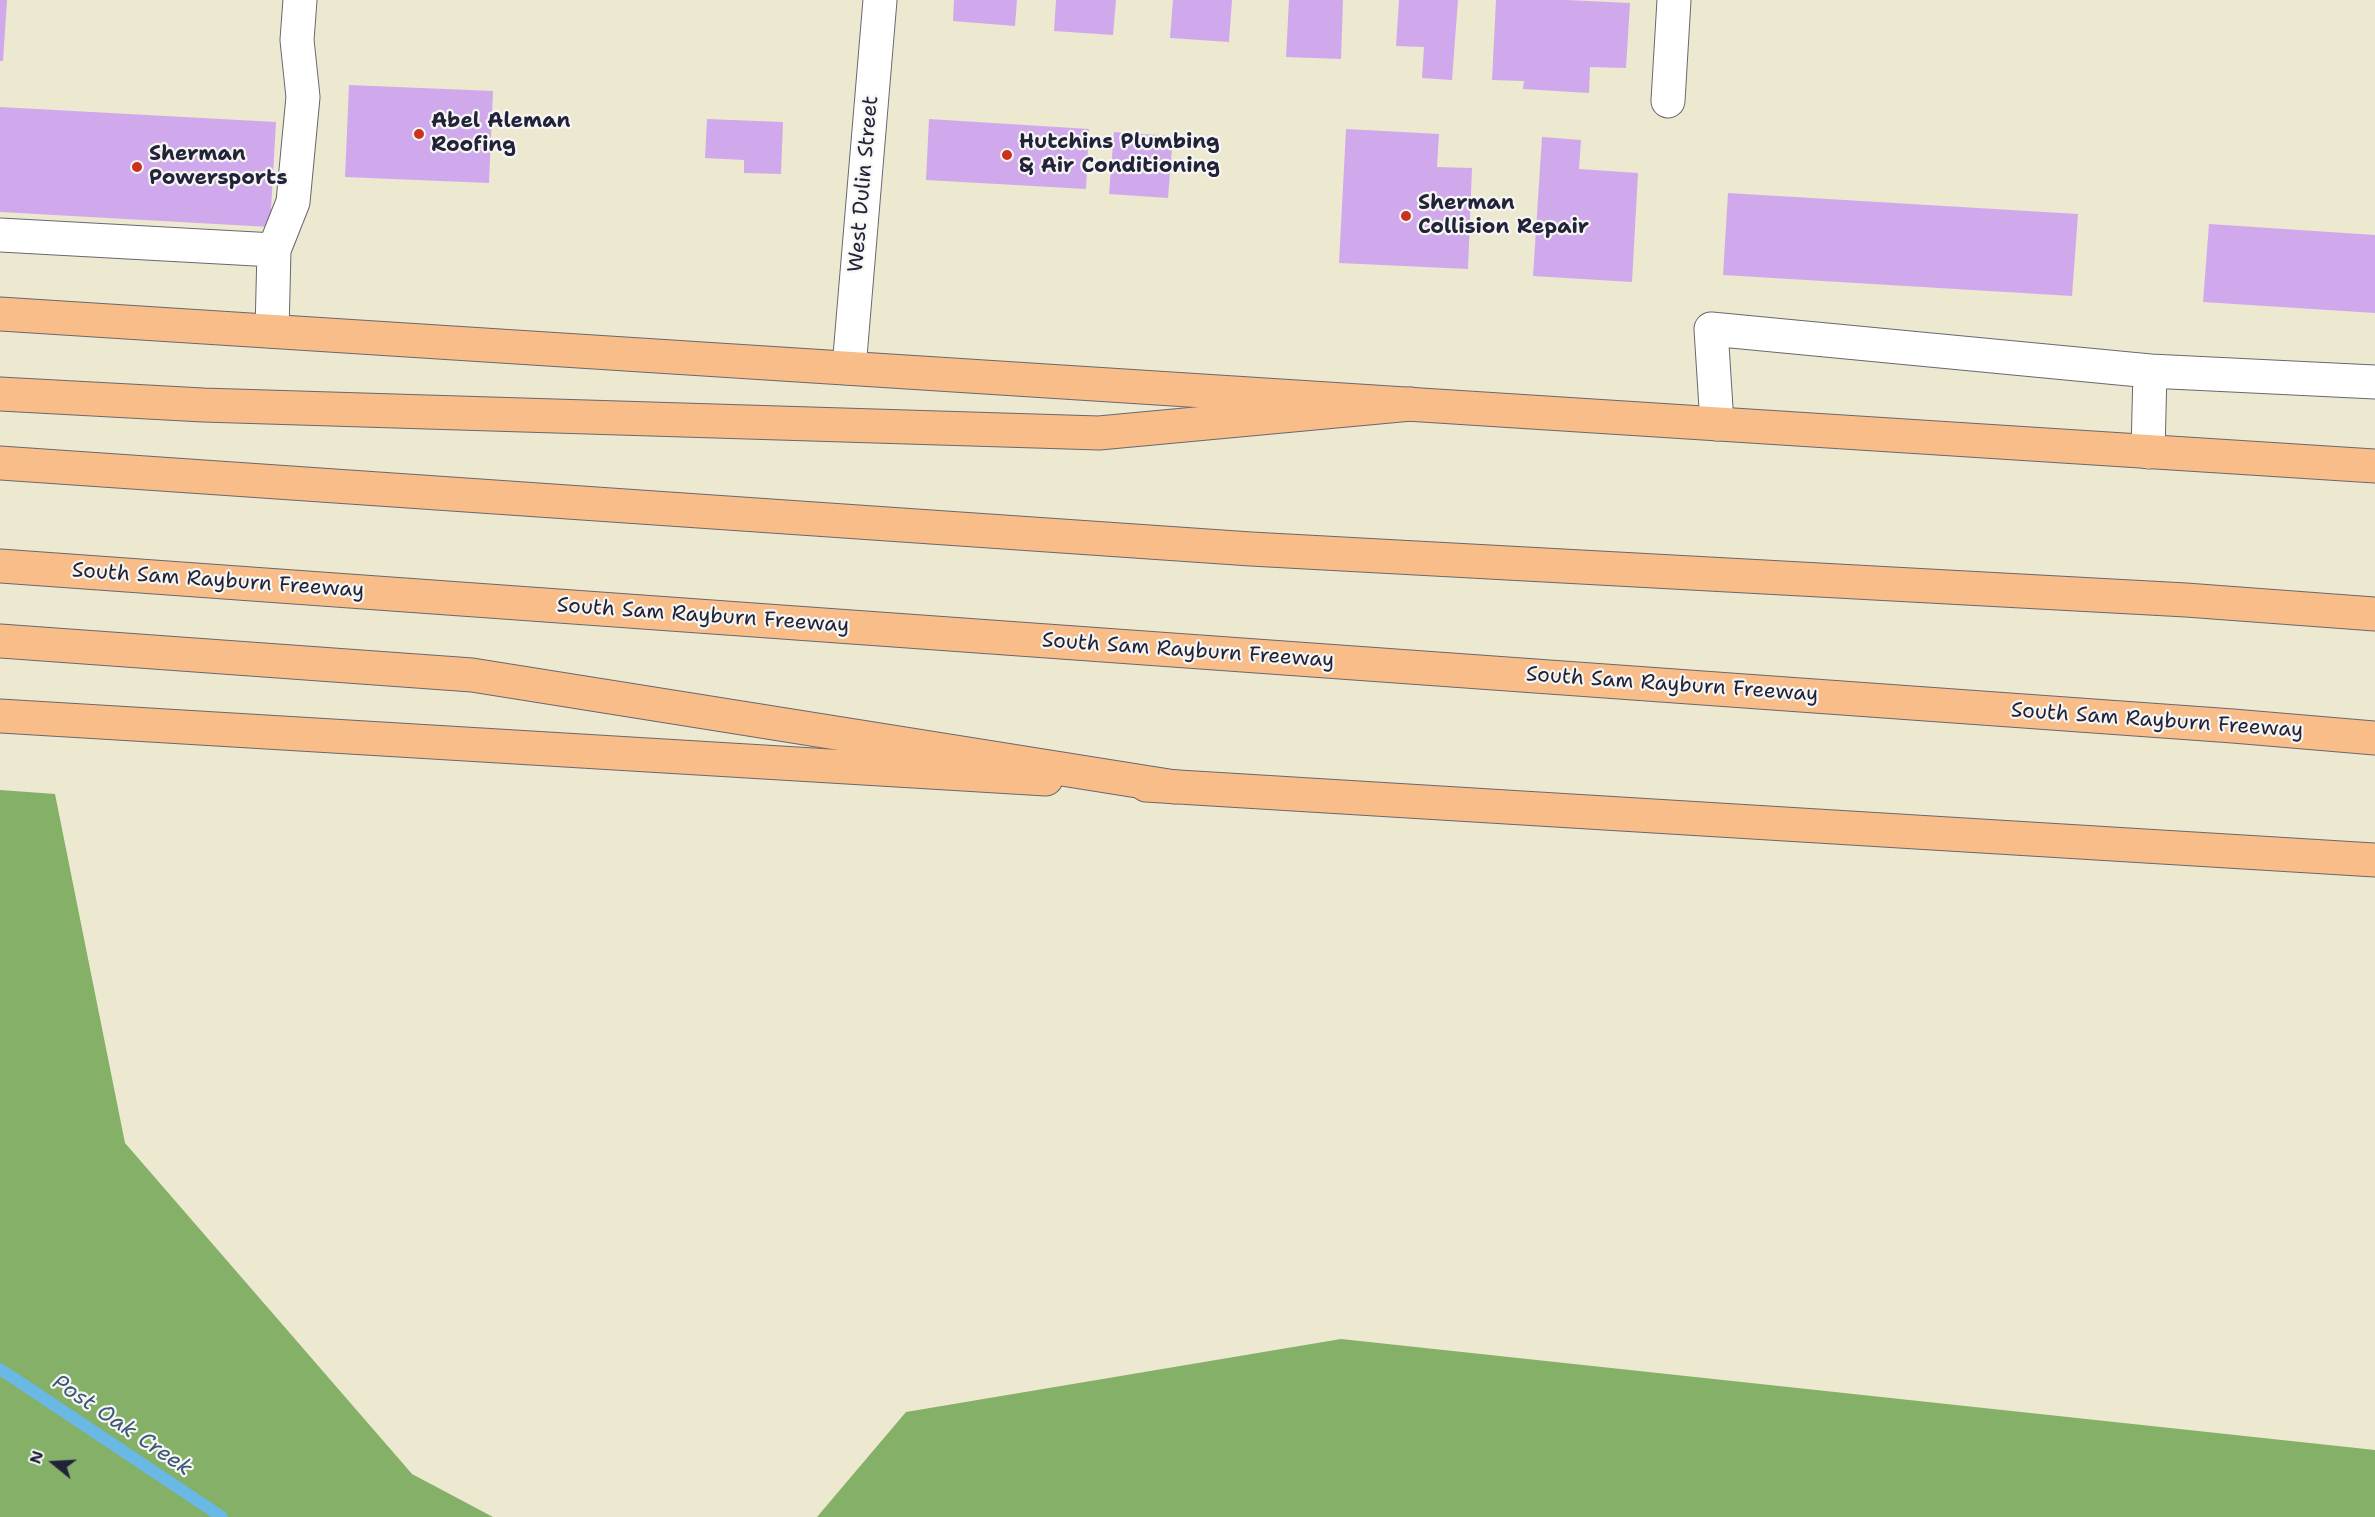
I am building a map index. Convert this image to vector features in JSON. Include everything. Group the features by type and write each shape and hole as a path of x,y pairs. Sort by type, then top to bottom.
{"main road":[{"path":"0,314 2375,466"},
{"path":"0,394 203,405 1098,433 1411,404"},
{"path":"0,463 1239,548 2186,600 2375,614"},
{"name":"South Sam Rayburn Freeway","path":"0,566 2222,725 2375,738"},
{"path":"0,641 472,675 1175,786"},
{"path":"0,716 2375,860"}],"street":[{"path":"272,332 274,250 293,202 303,98 297,40 300,0"},
{"name":"West Dulin Street","path":"849,368 880,0"},
{"path":"1668,101 1674,0"},
{"path":"0,235 274,250"},
{"path":"1716,424 1710,328 2150,371 2375,382"},
{"path":"2148,452 2150,371"}],"green space":[{"path":"0,790 55,794 125,1143 412,1474 493,1517 0,1517"},
{"path":"1341,1339 2375,1450 2375,1517 817,1517 906,1412"}],"building":[{"path":"0,0 7,0 3,61 0,61"},
{"path":"954,0 1017,0 1015,26 953,21"},
{"path":"1056,0 1116,0 1113,35 1054,31"},
{"path":"1173,0 1232,0 1229,42 1170,38"},
{"path":"1289,0 1343,0 1341,59 1286,57"},
{"path":"1399,0 1458,0 1452,80 1422,78 1424,47 1396,46"},
{"path":"1496,0 1630,3 1626,68 1590,67 1589,93 1523,89 1524,81 1492,80"},
{"name":"Abel Aleman Roofing","path":"349,85 493,91 489,183 345,177"},
{"name":"Sherman Powersports","path":"0,107 276,122 270,227 0,212"},
{"path":"707,119 783,122 781,174 744,173 744,160 705,158"},
{"name":"Hutchins Plumbing & Air Conditioning","path":"929,119 1089,129 1086,189 926,180"},
{"name":"Sherman Collision Repair","path":"1346,129 1439,134 1437,167 1472,168 1468,269 1339,263"},
{"path":"1114,132 1173,136 1168,198 1109,194"},
{"path":"1542,137 1581,140 1579,169 1638,173 1632,282 1533,276"},
{"path":"1728,193 2078,214 2072,296 1723,275"},
{"path":"2209,224 2375,235 2375,313 2203,302"}],"waterway":[{"name":"Post Oak Creek","path":"0,1369 222,1517"}],"place":[{"name":"Abel Aleman Roofing","path":"419,134"},
{"name":"Hutchins Plumbing & Air Conditioning","path":"1007,155"},
{"name":"Sherman Powersports","path":"137,167"},
{"name":"Sherman Collision Repair","path":"1406,216"}]}
